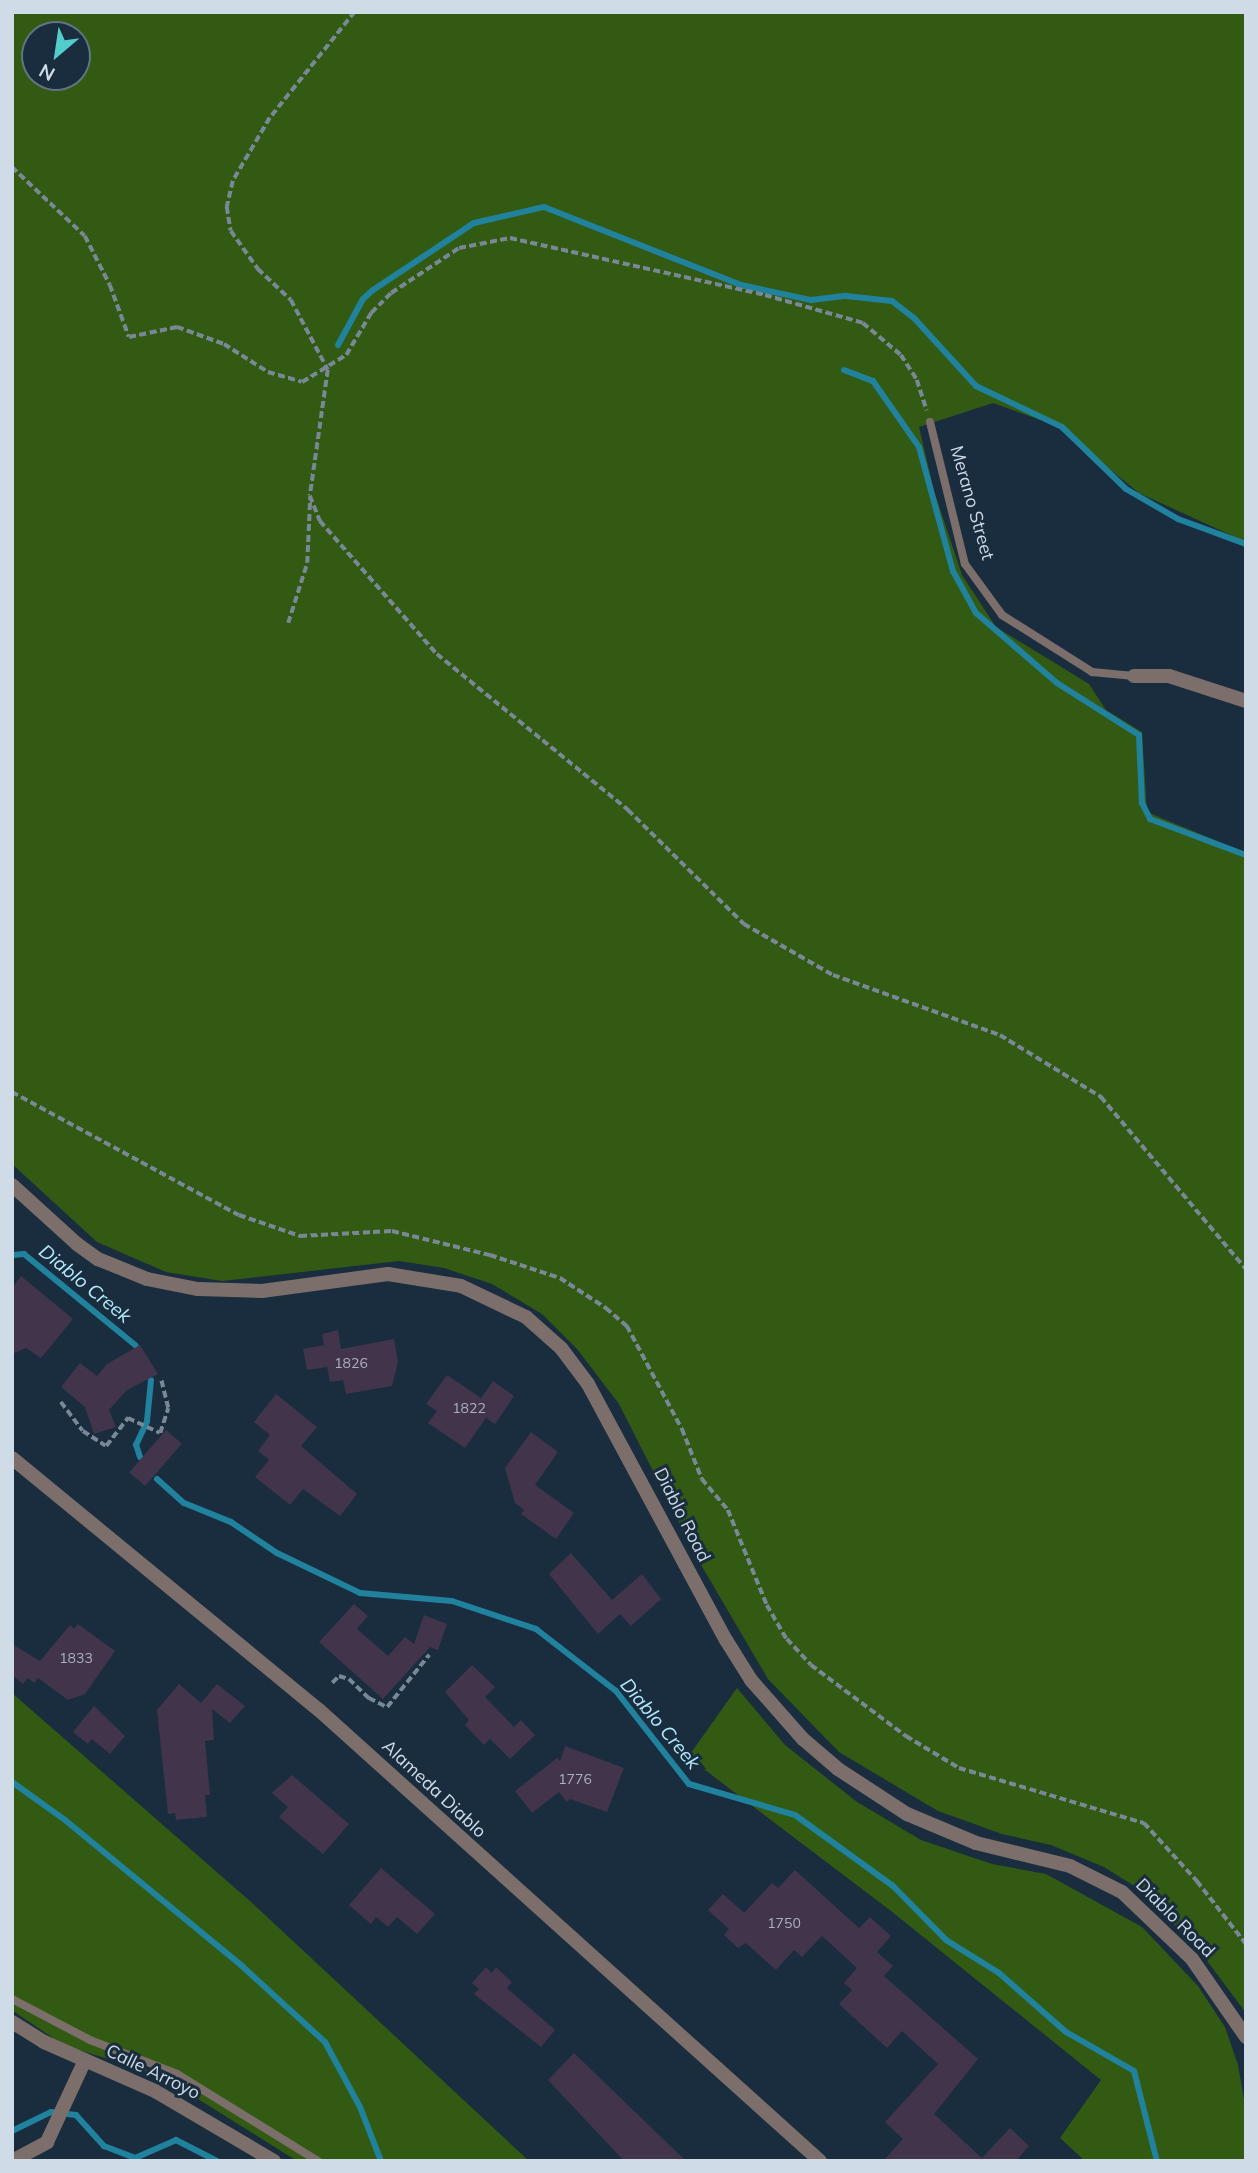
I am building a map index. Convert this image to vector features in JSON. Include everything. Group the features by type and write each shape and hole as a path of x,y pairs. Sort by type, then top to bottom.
{"street":[{"name":"Merano Street","path":"1134,676 1169,676 1246,701"},
{"name":"Diablo Road","path":"12,1185 77,1244 98,1259 147,1279 198,1289 262,1291 388,1274 461,1286 526,1317 561,1348 588,1384 726,1640 751,1680 803,1739 838,1769 907,1814 976,1843 1070,1866 1122,1892 1192,1959 1246,2037"},
{"name":"Alameda Diablo","path":"12,1458 318,1710 820,2161"},
{"name":"Calle Arroyo","path":"12,2022 85,2060 155,2091 274,2161"},
{"path":"12,2161 47,2142 85,2060"}],"lane":[{"name":"Merano Street","path":"930,422 965,564 1002,615 1092,673 1134,676"},
{"path":"12,1999 90,2040 177,2074 318,2161"}],"path":[{"path":"288,624 307,563 310,496 328,370 291,300 258,269 231,231 227,207 233,181 270,118 355,12"},
{"path":"12,167 85,236 110,285 129,337 177,327 224,344 268,372 302,382 328,370 346,355 371,313 391,293 458,248 510,237 765,295 863,323 906,363 917,380 930,422"},
{"path":"310,496 320,521 437,654 628,810 744,924 833,975 1000,1035 1101,1097 1246,1269"},
{"path":"12,1092 239,1214 300,1236 391,1231 490,1255 560,1278 606,1308 627,1326 682,1429 702,1479 728,1510 768,1605 788,1639 811,1665 906,1736 959,1768 1144,1823 1197,1881 1246,1944"},
{"path":"61,1402 83,1431 106,1446 131,1419 158,1431 164,1427 168,1408 161,1381"},
{"path":"332,1683 339,1676 349,1679 369,1698 387,1706 429,1660 429,1654"}],"green space":[{"path":"12,12 1246,12 1246,542 1139,493 1057,426 993,403 919,427 934,491 962,575 996,627 1089,684 1106,710 1142,732 1147,812 1246,853 1246,2013 1199,1950 1139,1889 1104,1867 1051,1845 1002,1834 938,1811 839,1752 768,1679 697,1558 619,1404 577,1349 542,1314 492,1284 444,1268 399,1261 222,1281 166,1272 97,1242 12,1164"},
{"path":"737,1688 785,1745 857,1802 921,1840 992,1864 1046,1874 1142,1927 1198,1986 1225,2027 1238,2065 1246,2111 1246,2161 1085,2161 1060,2138 1101,2080 891,1911 688,1757"},
{"path":"12,1693 251,1902 529,2161 297,2161 182,2089 137,2068 63,2045 12,2010"}],"building":[{"path":"21,1276 73,1319 41,1358 26,1348 12,1354 12,1288"},
{"path":"338,1330 341,1349 394,1339 398,1362 392,1386 346,1394 343,1380 330,1382 327,1367 307,1370 303,1349 324,1345 322,1334"},
{"path":"140,1345 158,1374 127,1390 109,1410 116,1427 94,1434 85,1407 61,1387 80,1363 97,1376 107,1364"},
{"path":"447,1375 481,1398 493,1381 514,1396 495,1424 486,1418 465,1448 428,1423 437,1411 426,1404"},
{"path":"276,1394 317,1427 301,1446 357,1494 340,1516 303,1489 290,1505 255,1477 269,1460 258,1451 270,1435 254,1422"},
{"path":"166,1430 182,1444 145,1486 129,1472"},
{"path":"531,1432 558,1452 535,1485 574,1513 556,1539 521,1514 524,1510 515,1503 505,1468"},
{"path":"571,1553 612,1600 642,1574 661,1599 631,1626 620,1614 598,1634 549,1574"},
{"path":"354,1604 368,1616 357,1629 388,1656 405,1637 414,1644 424,1615 447,1624 438,1650 430,1647 383,1699 319,1642"},
{"path":"78,1624 115,1651 85,1694 68,1700 38,1678 34,1683 28,1678 23,1684 12,1675 12,1644 40,1661 70,1625 74,1629"},
{"path":"472,1665 495,1687 485,1697 514,1727 521,1720 535,1735 510,1759 490,1739 484,1745 465,1725 469,1720 445,1692"},
{"path":"179,1684 201,1703 217,1684 245,1706 230,1723 212,1709 214,1740 205,1741 210,1795 205,1795 207,1817 176,1820 175,1813 168,1814 157,1710"},
{"path":"94,1706 125,1736 110,1754 92,1739 88,1744 73,1732"},
{"path":"565,1746 624,1768 607,1812 570,1799 567,1802 559,1792 532,1813 515,1791 557,1758 560,1761"},
{"path":"292,1775 349,1824 323,1854 279,1817 288,1807 272,1793"},
{"path":"381,1868 435,1914 417,1934 397,1917 388,1927 376,1917 371,1924 349,1905"},
{"path":"795,1870 859,1928 870,1917 891,1936 877,1952 893,1966 884,1976 978,2059 934,2114 982,2158 1010,2128 1029,2146 1016,2161 883,2161 903,2139 885,2122 938,2064 902,2031 887,2048 839,2004 852,1990 844,1983 857,1968 822,1936 802,1957 794,1950 776,1970 746,1943 738,1948 724,1935 729,1929 708,1910 723,1894 744,1913 772,1883 778,1888"},
{"path":"486,1967 492,1973 496,1967 512,1982 507,1988 555,2030 541,2047 474,1994 479,1989 472,1983"},
{"path":"574,2053 686,2161 624,2161 548,2080"}],"waterway":[{"path":"338,345 363,299 373,290 474,223 544,207 741,285 811,300 846,296 892,301 914,318 976,386 1062,427 1126,489 1178,519 1246,544"},
{"path":"844,370 873,381 919,447 953,571 976,613 1057,683 1139,735 1142,803 1150,819 1246,855"},
{"name":"Diablo Creek","path":"12,1255 24,1254 135,1345"},
{"name":"Diablo Creek","path":"140,1457 136,1445 147,1421 151,1380"},
{"name":"Diablo Creek","path":"157,1479 184,1503 231,1522 277,1553 360,1593 452,1601 536,1629 616,1691 689,1784 795,1815 893,1886 946,1940 999,1973 1066,2032 1134,2071 1157,2161"},
{"path":"12,1782 65,1820 242,1966 325,2042 360,2107 381,2161"},
{"path":"12,2131 51,2112 76,2115 104,2146 135,2158 176,2140 217,2161"}]}
